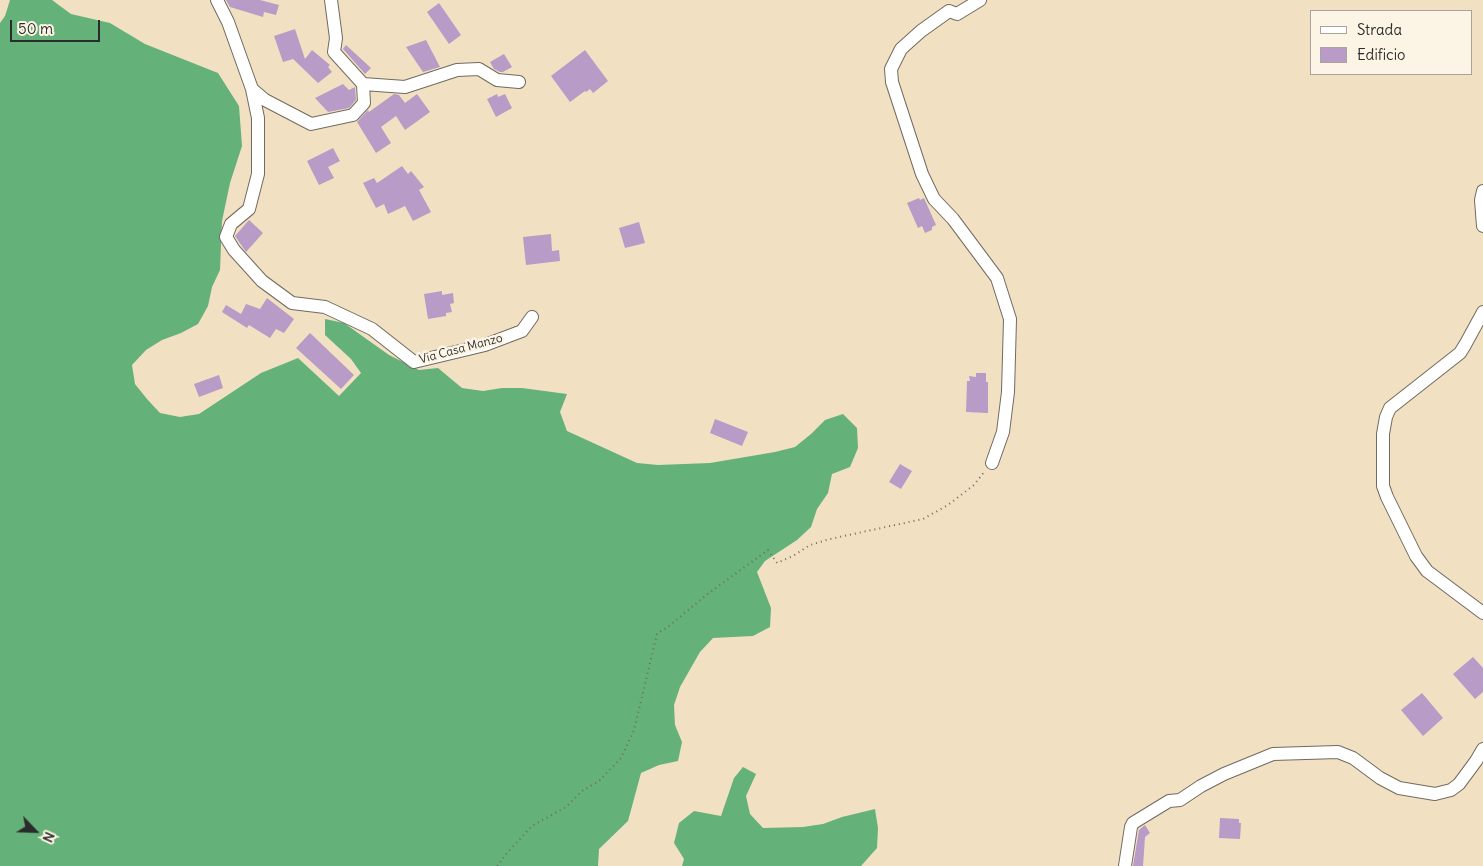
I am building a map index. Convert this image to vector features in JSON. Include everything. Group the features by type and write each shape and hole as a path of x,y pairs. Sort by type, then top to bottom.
{"street":[{"name":"Via Casa Manzo","path":"217,0 228,22 252,89 258,118 258,174 250,209 231,224 226,237 234,250 262,281 292,303 325,307 372,329 414,362 484,345 522,331 532,317"},
{"path":"252,89 265,100 311,124 353,115 364,104 363,84 334,52 336,38 331,0"},
{"path":"980,0 957,14 949,5 901,49 891,69 892,82 922,174 934,199 953,219 997,278 1010,319 1008,392 1004,432 992,463"},
{"path":"363,84 405,87 457,70 479,69 497,80 519,82"},
{"path":"1483,191 1481,200 1483,226"},
{"path":"1483,312 1460,352 1390,408 1383,434 1383,486 1416,556 1427,571 1483,613"},
{"path":"1125,866 1133,823 1169,801 1180,800 1224,774 1273,754 1338,752 1353,758 1380,778 1399,788 1435,794 1451,790 1459,784 1483,749"}],"path":[{"path":"498,866 532,826 566,807 582,791 599,781 621,758 634,730 657,634 768,550 777,563 793,556 810,545 923,519 948,505 974,485 992,463"}],"green space":[{"path":"10,0 52,0 71,14 110,23 145,44 218,73 239,106 242,146 230,183 222,221 220,270 212,287 208,306 198,324 162,340 146,350 132,365 135,384 160,413 180,417 199,414 261,373 298,358 339,396 361,373 351,359 325,335 325,319 344,323 389,355 419,370 438,368 462,388 483,391 502,388 522,388 567,394 560,412 567,431 637,463 658,465 710,463 775,452 795,447 825,420 843,414 857,428 858,448 850,467 832,474 828,493 817,509 811,527 797,540 765,561 757,572 771,608 770,627 753,636 713,638 700,652 680,687 674,705 675,725 682,742 678,761 659,765 641,773 628,821 599,849 598,866 0,866 0,23 5,16"},
{"path":"743,767 756,774 746,796 750,814 763,828 803,827 823,824 875,809 878,828 877,848 861,866 682,866 684,859 674,843 679,823 694,811 721,816 734,778"}],"building":[{"path":"226,0 260,0 279,5 276,15 264,12 263,17 230,7"},
{"path":"439,3 461,35 449,44 427,12"},
{"path":"295,29 305,59 312,50 330,65 328,67 332,72 318,83 293,59 283,62 274,36"},
{"path":"426,40 440,67 423,72 406,47"},
{"path":"346,45 371,68 365,74 343,49"},
{"path":"585,50 608,81 593,93 590,89 570,102 551,76"},
{"path":"504,54 512,67 500,72 494,69 490,62"},
{"path":"343,84 349,90 355,87 356,100 349,108 328,112 315,98"},
{"path":"394,94 399,95 405,103 417,94 430,112 405,130 396,116 381,127 391,143 376,153 357,122 368,110 369,112"},
{"path":"497,94 498,97 505,94 512,108 496,117 487,99"},
{"path":"333,148 340,161 328,167 334,178 319,185 307,161"},
{"path":"402,166 408,174 411,171 424,187 419,190 431,212 413,221 405,206 388,214 384,204 376,208 363,183 374,178 377,183"},
{"path":"919,198 920,200 924,198 936,225 932,227 932,230 925,233 922,226 918,228 907,203"},
{"path":"249,220 263,233 246,252 235,236"},
{"path":"639,222 645,243 625,248 619,228"},
{"path":"551,234 552,251 559,250 560,261 526,265 523,237"},
{"path":"442,291 442,295 453,293 454,303 450,304 452,312 446,313 446,316 428,319 424,294"},
{"path":"267,298 294,319 284,333 276,329 270,338 249,325 247,328 222,312 226,305 241,314 246,304 260,309"},
{"path":"310,333 354,375 341,389 296,348"},
{"path":"976,373 986,373 986,382 988,382 988,413 966,412 967,381 970,381 969,376 976,377"},
{"path":"219,375 223,388 199,397 194,384"},
{"path":"715,419 748,432 742,446 710,433"},
{"path":"900,464 912,471 901,489 889,482"},
{"path":"1473,657 1483,668 1483,692 1475,699 1453,674"},
{"path":"1422,693 1443,718 1423,736 1401,710"},
{"path":"1220,818 1239,819 1239,823 1241,823 1240,839 1219,838"},
{"path":"1145,825 1150,833 1145,837 1143,866 1133,866 1139,830"}]}
